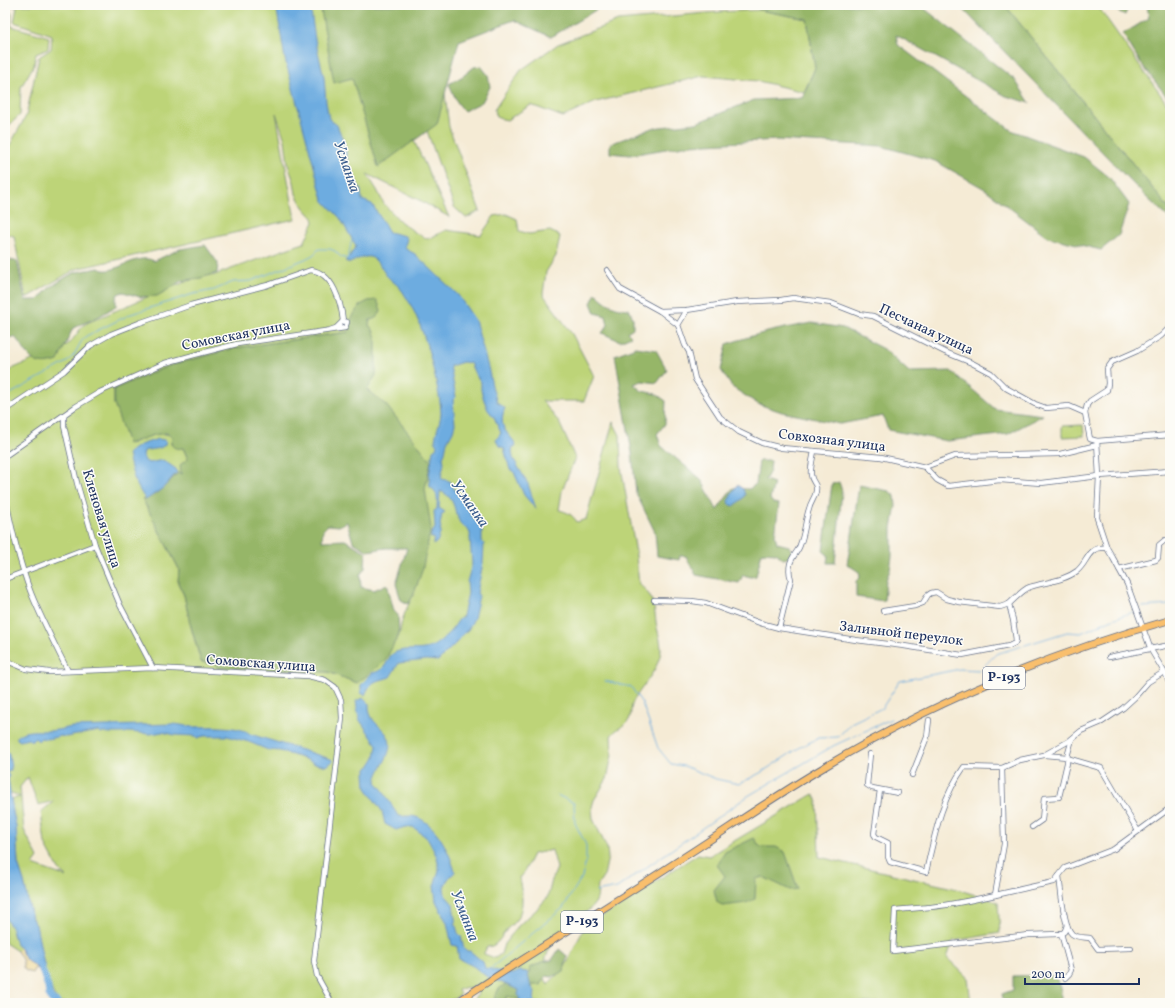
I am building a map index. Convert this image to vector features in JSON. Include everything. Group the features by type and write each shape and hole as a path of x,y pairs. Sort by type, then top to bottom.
{"highway":[{"name":"Р-193","path":"458,1002 704,845 780,794 900,725 1015,673 1143,627 1170,620"}],"street":[{"name":"Сомовская улица","path":"5,410 68,368 90,346 112,334 152,318 191,305 268,285 311,270 324,276 334,288 338,296 344,321 346,322 345,328 237,344 165,363 100,392 5,456"},
{"path":"607,270 620,288 660,311 678,325 687,310"},
{"name":"Песчаная улица","path":"660,311 687,310 754,300 781,300 793,298 831,303 859,314 873,316 945,352 972,363 991,373 1006,388 1035,404 1046,408 1069,406 1085,413"},
{"name":"Совхозная улица","path":"678,325 689,352 697,384 720,416 739,432 762,443 782,448 881,457 925,466 955,456 1060,454 1097,443 1170,434"},
{"path":"1170,328 1161,336 1137,351 1112,362 1107,369 1107,390 1090,401 1085,413 1090,439 1097,443 1099,476 1097,518 1107,548 1126,584 1151,650 1170,685"},
{"name":"Кленовая улица","path":"64,415 64,426 95,545 120,605 153,668"},
{"path":"779,628 791,579 789,573 790,563 794,554 800,547 808,510 815,494 816,483 811,477 814,451"},
{"path":"925,466 937,480 948,486 1000,480 1042,483 1099,476 1170,471"},
{"path":"5,496 24,573 42,618 68,671"},
{"path":"1119,569 1156,560 1158,558 1159,545 1165,540 1170,540"},
{"path":"5,579 95,545"},
{"path":"883,611 923,603 930,592 936,592 948,599 958,602 1000,607 1009,604 1029,587 1055,582 1077,570 1091,552 1099,547 1107,548"},
{"name":"Заливной переулок","path":"654,600 692,601 706,604 779,628 962,655 1009,646 1015,642 1013,620 1009,604"},
{"path":"1109,657 1151,650 1170,645"},
{"name":"Сомовская улица","path":"5,660 32,670 49,672 153,668 308,676 328,682 335,687 342,705 342,724 314,961 318,980 332,1003"},
{"path":"880,790 874,834 876,837 888,843 888,857 890,862 926,872 943,804 964,767 1002,768 1020,760 1045,754 1072,739 1081,731 1102,722 1123,708 1148,682 1164,672"},
{"path":"912,775 926,737 929,720"},
{"path":"1032,827 1042,820 1044,798 1059,797 1072,739"},
{"path":"870,754 867,785 872,788 898,793"},
{"path":"1045,754 1067,757 1101,768 1138,831"},
{"path":"995,895 1004,844 1002,768"},
{"path":"1067,925 1065,931 1061,933 1029,935 893,951 895,910 932,907 1054,882 1065,868 1114,849 1170,808"},
{"path":"1059,876 1067,925 1072,933 1079,937 1090,938 1098,949 1131,948"},
{"path":"1061,933 1071,970 1065,978"},
{"path":"1166,1003 1170,996"}],"green space":[{"path":"5,5 409,5 443,78 449,127 480,211 466,218 454,207 421,114 398,106 449,217 367,174 384,204 401,222 416,233 428,239 446,230 481,235 494,216 506,214 517,219 519,231 529,234 550,231 560,236 556,256 546,272 543,294 572,334 594,376 584,401 542,401 559,422 575,458 562,491 559,510 569,514 577,522 586,519 613,422 620,435 621,467 635,547 639,584 644,588 652,601 661,649 660,656 654,670 633,702 629,720 611,736 612,755 607,779 594,800 592,807 593,819 607,848 608,857 604,876 598,885 596,901 588,911 562,932 549,950 546,957 544,970 548,985 565,967 584,928 698,854 709,856 813,794 817,799 819,857 953,888 998,902 1000,933 953,941 947,958 968,978 971,1003 476,1003 475,997 479,995 475,986 469,989 467,987 458,990 460,995 454,999 442,1003 60,1003 54,996 42,962 36,925 32,919 24,882 18,864 16,826 11,799 20,797 12,793 5,795 5,374 14,368 67,345 87,323 179,284 210,274 212,276 304,243 314,222 313,218 303,207 296,194 294,182 288,165 285,140 276,113 295,219 76,269 26,298 14,236 5,234 5,154 26,116 39,57 51,49 52,35 14,22 17,7","holes":["351,323 367,390 379,400 418,582 406,609 398,638 347,679 328,672 217,668 217,664 201,662 184,595 178,583 179,569 143,500 157,493 178,473 182,474 181,468 188,459 183,448 171,444 172,436 167,434 156,434 131,444 114,404 114,389 168,366 235,348 348,332 351,328","28,777 38,805 54,801 41,812 45,844 59,870 67,877 33,865 38,858 24,830 20,787","552,850 557,868 547,898 520,924 504,944 501,954 495,958 484,954 487,947 493,946 498,942 519,915 522,904 522,893 519,877 522,876 533,854"]},
{"path":"320,5 604,5 551,37 514,20 459,41 437,124 378,167 352,78 334,83"},
{"path":"757,5 920,5 1015,80 1030,103 1006,96 896,35 898,45 1011,130 1084,157 1109,177 1129,204 1119,235 1101,250 1048,237 985,189 935,161 881,146 777,140 690,145 630,155 610,153 610,144 652,128 696,123 754,100 802,98 815,68 807,19 759,10"},
{"path":"959,5 1005,5 1170,210 1170,219 1145,196"},
{"path":"1005,5 1097,5 1170,108 1170,210"},
{"path":"1106,5 1129,5 1125,15"},
{"path":"1147,5 1170,5 1170,101 1140,62 1123,34 1149,18"},
{"path":"759,10 807,19 815,68 804,92 758,81 703,76 596,102 563,117 531,105 507,120 498,118 494,110 521,70 558,44 618,21"},
{"path":"5,12 12,13 11,26 49,37 48,49 36,54 34,65 21,87 20,115 5,129"},
{"path":"481,66 488,75 490,87 482,102 464,111 457,102 449,84 463,76 474,67"},
{"path":"205,245 218,263 217,273 201,278 181,281 157,296 140,297 123,292 118,294 116,306 98,317 73,328 58,361 49,363 36,362 15,337 5,338 5,256 9,260 17,261 25,300 38,300 49,288 76,272 99,268 110,270 140,259 154,261 180,249"},
{"path":"596,293 611,305 629,309 633,318 633,328 627,332 631,336 620,341 602,333 608,325 606,316 595,313 591,303"},
{"path":"377,300 381,310 377,317 370,320 369,326 372,328 376,337 376,375 367,390 386,405 431,461 425,489 431,528 422,571 413,596 408,604 401,600 396,584 407,548 386,548 368,551 353,542 347,522 339,526 328,525 323,530 322,541 345,540 366,552 365,568 360,575 361,587 374,590 387,584 394,611 398,615 399,634 385,661 357,683 328,672 217,668 216,664 201,662 184,595 178,583 179,569 143,500 157,493 178,473 181,474 180,465 188,459 183,448 176,448 172,446 172,436 166,433 154,435 128,444 114,404 114,389 168,366 235,348 348,332 351,328 350,321 359,306 368,301"},
{"path":"812,323 843,328 885,350 909,372 951,371 995,409 1043,415 1008,434 947,441 888,430 883,416 840,424 782,412 758,404 732,387 721,370 727,344 748,337"},
{"path":"636,347 656,350 667,370 657,383 642,381 634,384 642,391 656,394 666,401 665,424 657,434 661,446 701,479 717,510 733,488 749,489 756,484 759,461 771,461 770,471 765,480 774,483 770,499 773,503 779,504 775,535 777,543 789,546 792,551 788,558 783,559 776,553 762,552 756,576 751,577 743,575 739,583 696,575 686,556 680,556 679,560 657,556 655,532 636,493 632,453 615,355"},
{"path":"1083,425 1084,436 1062,437 1062,426"},
{"path":"839,482 842,491 835,563 827,563 828,555 823,551 832,484"},
{"path":"859,485 889,491 895,496 896,506 892,528 892,556 890,570 886,580 884,601 856,597 856,581 860,577 859,572 847,564"},
{"path":"754,838 760,847 776,847 785,852 798,889 790,890 763,877 756,879 755,899 746,903 723,906 717,902 714,890 725,876 717,865 725,852"},
{"path":"5,885 11,928 20,948 17,951 5,943"},
{"path":"559,949 567,956 564,971 552,977 546,976 541,985 532,985 532,993 522,1001 508,996 503,1002 494,999 501,987 529,973 530,968 542,962 552,960"},
{"path":"1048,975 1056,978 1061,990 1061,1002 1004,1003 1002,994 1013,990 1013,976"}],"sand":[{"path":"20,948 30,963 36,968 32,973 26,971 23,967 23,961 17,951"}],"water":[{"name":"Усманка","path":"276,5 310,5 315,39 324,77 329,119 337,125 344,142 349,167 361,191 362,200 372,204 389,232 405,236 407,239 405,245 406,249 415,254 458,295 475,320 497,402 505,408 502,419 503,425 516,446 513,447 512,451 513,458 528,484 536,509 524,495 513,470 510,470 504,448 499,446 496,440 501,433 494,417 488,410 481,390 481,382 470,363 463,362 450,366 456,397 453,400 455,424 447,442 443,457 444,463 441,478 450,481 462,498 467,501 470,514 482,529 482,542 484,544 483,563 477,593 479,596 474,618 468,630 438,661 427,660 399,663 390,677 372,684 365,695 361,693 361,685 372,673 382,669 385,666 392,654 405,650 426,649 435,645 447,635 463,616 468,593 467,582 472,564 470,532 460,523 451,500 447,495 440,491 439,508 445,512 442,514 440,525 441,533 437,542 433,545 434,538 431,538 431,534 435,528 434,511 437,509 437,499 435,491 430,487 429,476 433,450 437,445 435,443 435,439 441,414 438,389 427,346 420,324 409,302 397,285 386,275 377,262 370,257 360,258 350,263 345,261 348,259 356,246 340,218 323,200 285,59"},
{"path":"158,439 164,440 166,442 165,445 160,448 144,451 143,456 145,461 149,463 163,460 176,469 177,472 163,488 146,500 134,478 128,453 140,445"},
{"path":"737,485 743,489 745,495 734,506 729,504 728,501"},
{"path":"363,698 369,704 370,713 373,720 385,732 390,744 388,754 376,782 382,789 398,816 414,816 424,821 442,840 450,856 455,872 448,879 444,887 445,895 453,904 456,926 458,933 461,936 464,948 483,962 485,968 512,974 519,971 527,972 530,984 535,991 534,1003 521,1003 518,995 519,990 486,976 473,966 459,959 457,946 452,945 447,923 436,901 434,886 439,870 437,857 432,847 427,838 413,827 405,827 396,830 385,824 382,811 366,788 365,773 375,757 377,745 359,719 356,701"},
{"path":"171,724 192,727 222,727 239,729 250,734 331,759 333,761 327,766 313,763 280,751 268,750 249,742 227,736 204,736 197,738 196,736 175,735 162,732 151,734 128,732 101,733 99,731 66,737 61,736 48,739 41,738 38,741 35,738 32,741 28,739 20,741 17,739 17,736 21,733 31,731 52,731 72,727"},
{"path":"5,748 9,755 11,768 11,770 6,771 9,776 8,778 16,826 18,864 24,882 32,919 36,925 45,969 38,970 26,960 20,948 16,945 12,929 5,917"}],"waterway":[{"path":"5,397 67,362 74,355 86,336 131,314 193,294 214,290 233,282 251,281 305,259 313,255 319,249 330,249 335,251 341,257 348,259 352,239"},
{"path":"1142,607 1170,605"},
{"path":"605,681 631,687 642,703 658,748 671,764 684,766 716,779 739,784 762,772 802,746 819,738 838,737 851,723 882,708 900,681 960,669 980,670 996,654 1067,632 1081,633 1133,612"},
{"path":"596,892 617,888 748,796 833,746 891,719"},
{"path":"490,969 563,908 582,877 586,862 586,845 575,823 574,803 557,795"},
{"path":"39,961 48,987 49,995 51,999 57,1003"}]}
